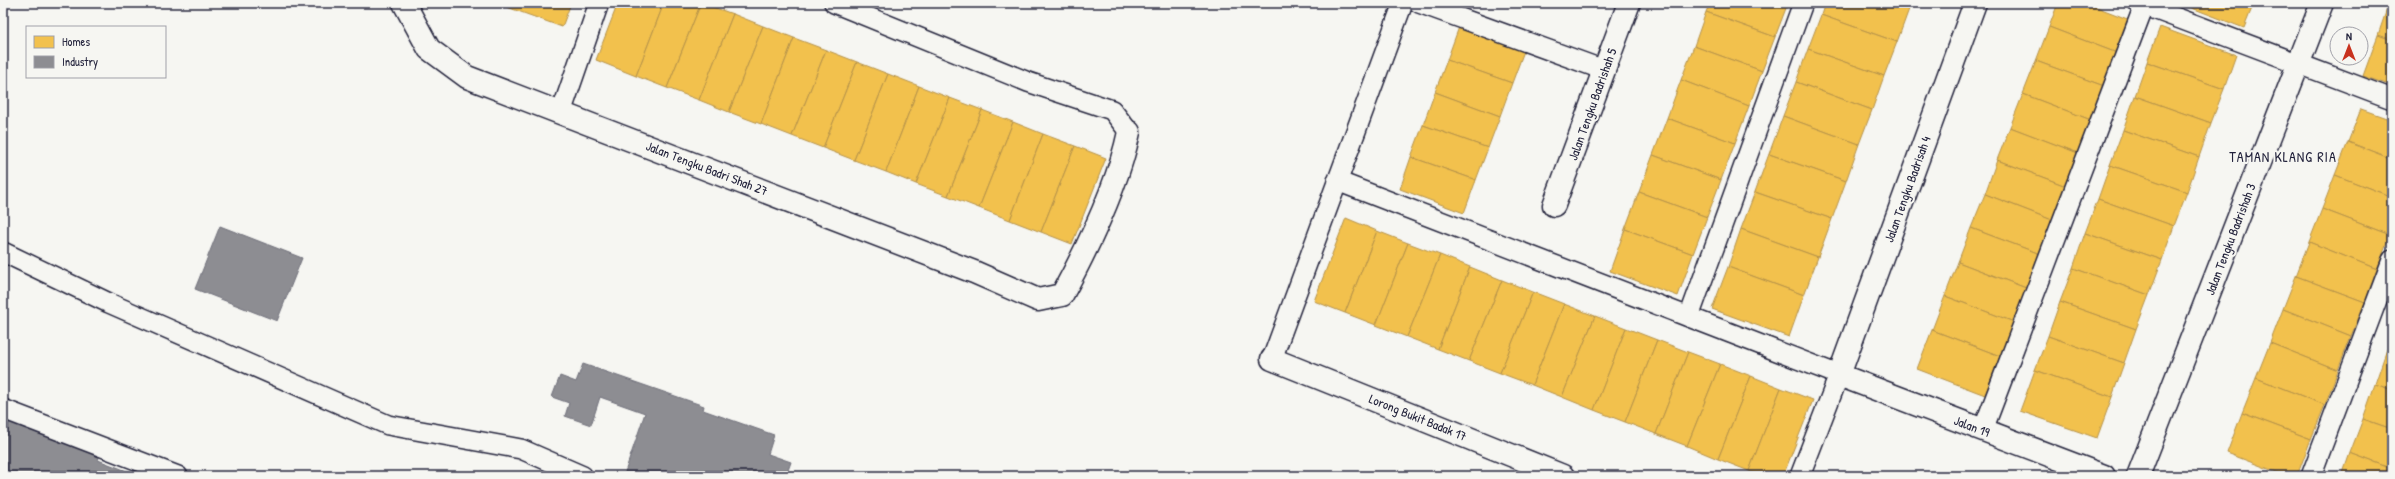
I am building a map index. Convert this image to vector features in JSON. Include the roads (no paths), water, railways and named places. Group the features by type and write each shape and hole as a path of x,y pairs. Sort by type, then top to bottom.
{"street":[{"name":"Jalan Tengku Badrishah 5","path":"1554,205 1629,3"},
{"name":"Jalan Tengku Badrisah 4","path":"1839,375 1975,3"},
{"name":"Jalan Tengku Badrishah 3","path":"2138,476 2322,3"},
{"name":"Jalan Tengku Badri Shah 27","path":"406,4 430,49 467,77 974,272 1038,300 1062,295 1078,264 1123,158 1129,132"},
{"name":"Lorong Bukit Badak 17","path":"1272,359 1563,476"},
{"name":"Jalan 19","path":"1839,375 1983,430 2080,472 2104,476"}],"lane":[{"path":"561,113 600,3"},
{"path":"834,3 1028,82 1112,110 1129,132"},
{"path":"1272,359 1403,3"},
{"path":"1419,3 1604,70"},
{"path":"1689,318 1803,3"},
{"path":"1983,430 2142,4 2392,99"},
{"path":"1337,182 1839,375 1800,476"},
{"path":"3,252 109,303 388,425 521,449 583,476"},
{"path":"2311,476 2392,260"},
{"path":"3,409 178,476"}],"district":[{"name":"TAMAN KLANG RIA","path":"2283,156"}]}
